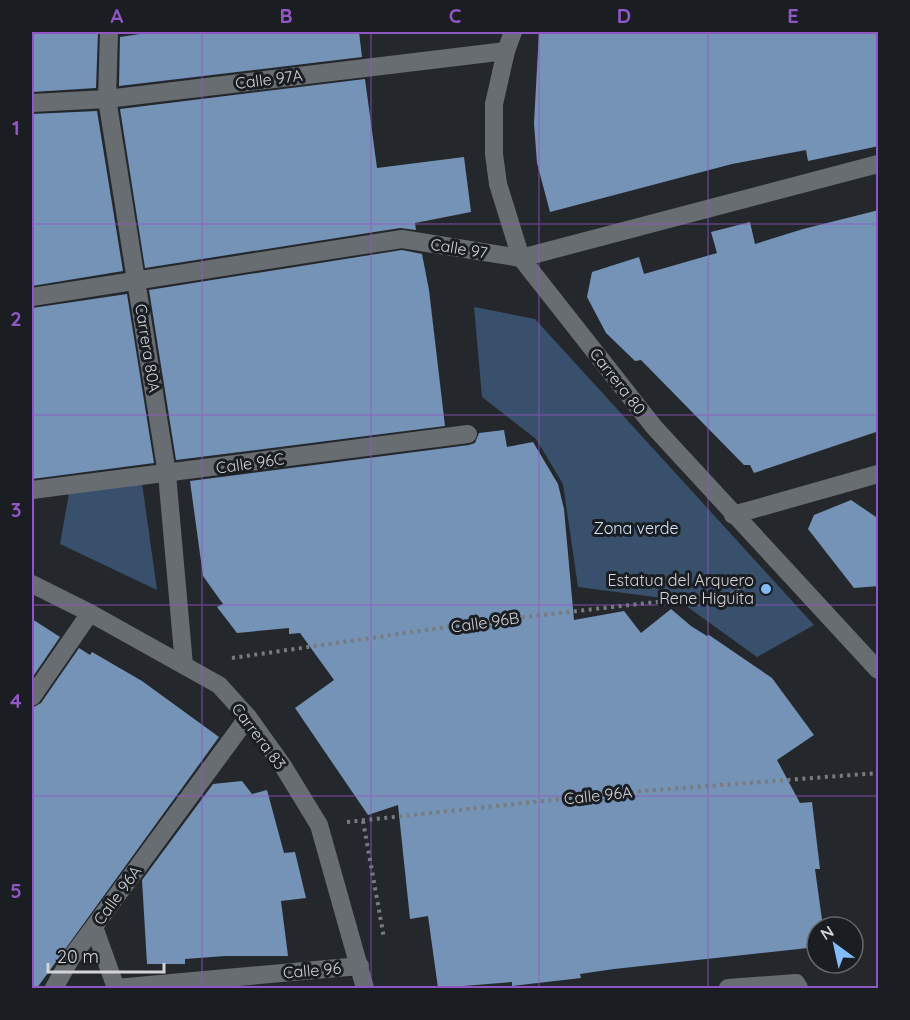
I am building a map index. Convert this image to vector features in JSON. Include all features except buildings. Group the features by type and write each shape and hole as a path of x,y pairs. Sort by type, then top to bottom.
{"street":[{"name":"Carrera 80A","path":"109,32 107,99 138,281 167,474 184,665"},
{"name":"Carrera 80","path":"513,32 506,51 494,104 494,154 498,184 521,258 654,427 879,670"},
{"name":"Calle 97A","path":"32,103 107,99 506,51"},
{"name":"Calle 97","path":"32,297 402,239 521,258 879,164"},
{"name":"Calle 96C","path":"32,490 468,434"},
{"path":"733,514 879,474"},
{"name":"Carrera 83","path":"32,584 90,613 219,685 248,717 283,766 319,825 365,988"},
{"path":"32,697 90,613"},
{"name":"Calle 96A","path":"94,927 248,717"},
{"path":"54,988 70,958 94,927"},
{"name":"Calle 96","path":"94,927 116,988 360,966"},
{"path":"728,988 796,983 799,988"}],"path":[{"name":"Calle 96B","path":"231,658 489,621 736,592 776,560"},
{"name":"Calle 96A","path":"319,825 617,793 879,773"},
{"path":"363,820 385,944"}],"green space":[{"name":"Zona verde","path":"474,307 535,319 814,625 757,657 678,600 578,587 563,484 536,439 482,397"},
{"path":"142,483 157,590 60,544 69,493"}],"place":[{"name":"Estatua del Arquero Rene Higuita","path":"766,589"}]}
